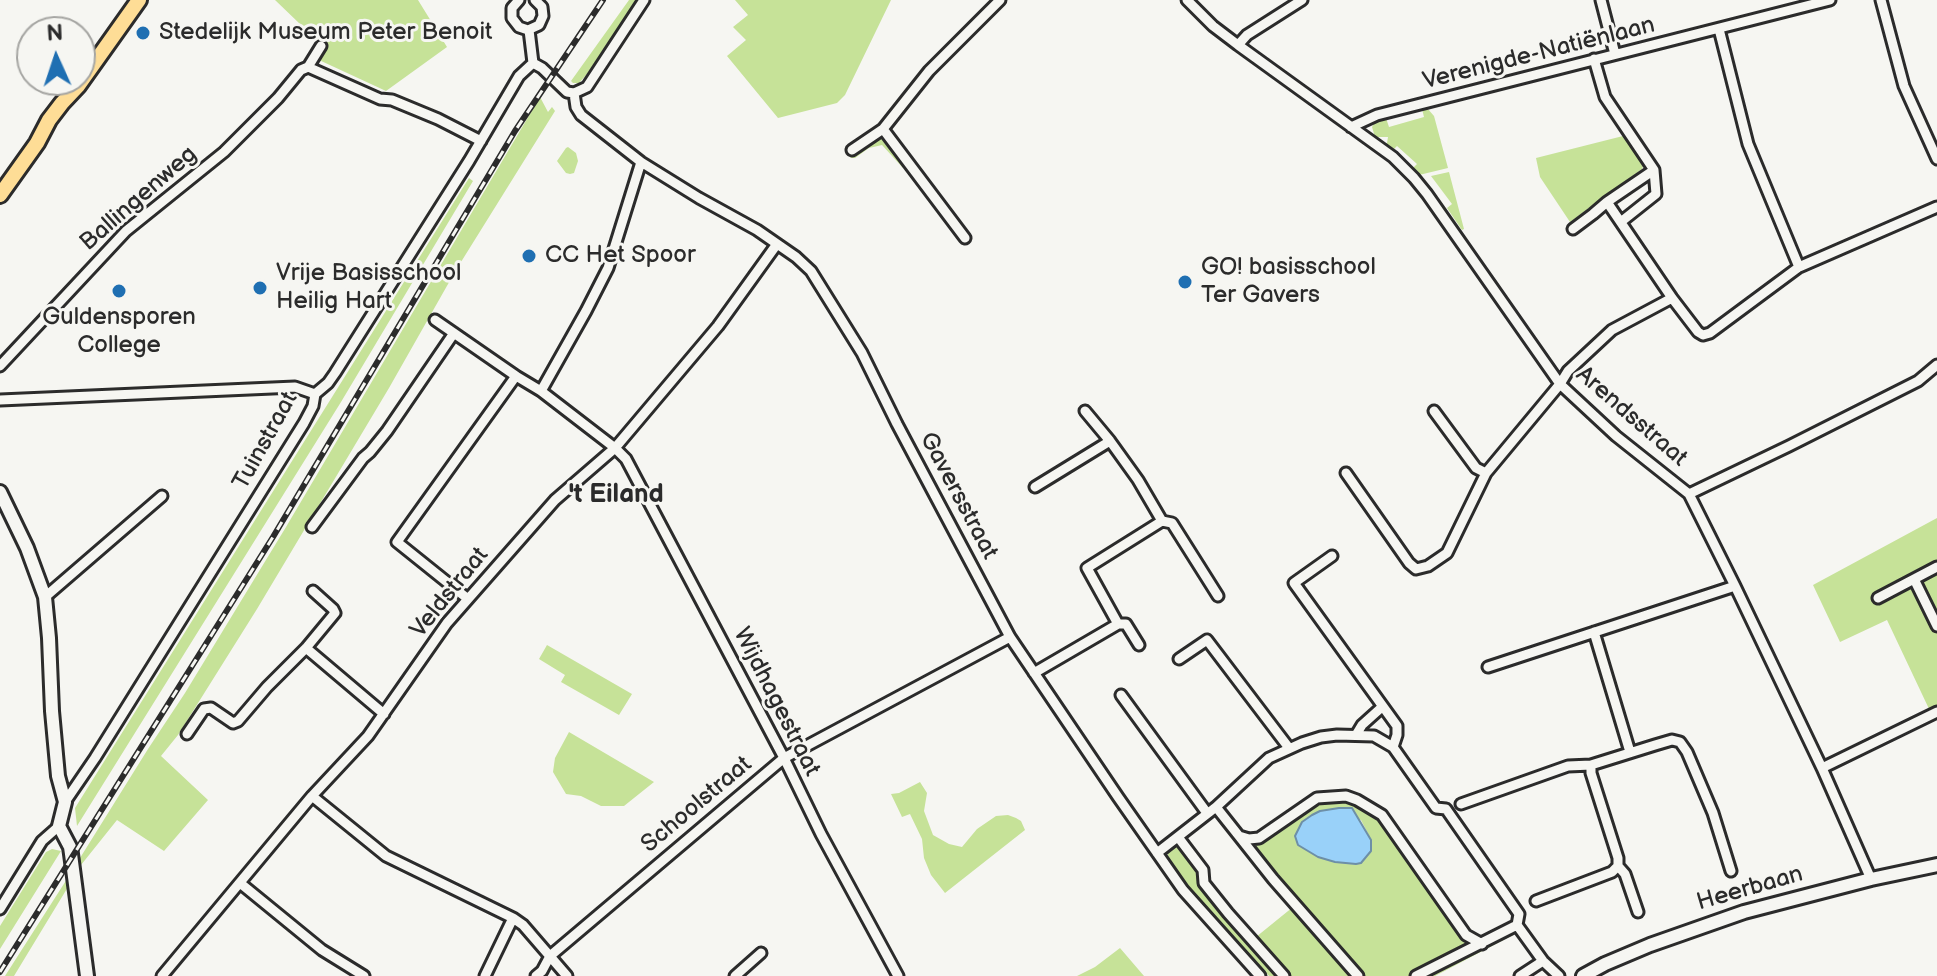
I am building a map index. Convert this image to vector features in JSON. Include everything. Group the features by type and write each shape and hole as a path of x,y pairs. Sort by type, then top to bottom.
{"main road":[{"path":"0,195 57,109 83,79 139,0"}],"street":[{"path":"513,2 511,14 514,23 529,30 539,25 543,16 542,7 535,0"},
{"path":"529,30 533,63 567,92 574,93 587,87 644,0"},
{"path":"852,150 883,129 929,71 1000,0"},
{"name":"Arendsstraat","path":"1187,0 1213,26 1393,157 1414,178 1560,384 1616,436 1689,494 1822,768 1871,879"},
{"path":"1238,45 1247,35 1302,0"},
{"path":"1601,0 1615,54"},
{"name":"Verenigde-Natiënlaan","path":"1351,127 1377,115 1830,0"},
{"path":"1881,0 1904,86 1937,159"},
{"path":"1719,29 1748,144 1799,267"},
{"name":"Ballingenweg","path":"0,366 126,231 224,152 278,98 301,70 308,67 321,46"},
{"path":"1594,59 1605,97 1654,170 1656,194 1622,221"},
{"name":"Tuinstraat","path":"65,802 296,436 313,406 315,394 335,373 519,76 533,63"},
{"path":"308,67 380,99 392,100 438,119 481,141"},
{"name":"Gaversstraat","path":"574,93 581,115 641,162 777,244 811,271 862,353 1010,637 1183,890 1260,976"},
{"path":"883,129 965,238"},
{"path":"541,391 608,268 641,162"},
{"path":"1573,229 1654,170"},
{"path":"1607,202 1672,298 1703,335 1710,333 1799,267 1937,207"},
{"name":"Veldstraat","path":"162,976 312,796 368,736 447,623 555,500 615,448 718,326 777,244"},
{"path":"1346,473 1409,563 1416,569 1428,566 1447,553 1486,473 1568,371 1612,330 1672,298"},
{"name":"Wijdhagestraat","path":"435,320 541,391 626,459 898,976"},
{"path":"312,527 387,431 454,333"},
{"path":"1689,494 1918,381 1937,365"},
{"path":"468,599 397,542 516,376"},
{"path":"0,400 295,387 315,394"},
{"path":"1085,411 1138,480 1162,521"},
{"path":"1434,411 1476,468 1486,473"},
{"path":"1035,487 1110,441"},
{"path":"0,492 27,548 45,597 58,776 65,802 59,826 42,841 0,909"},
{"path":"45,597 162,496"},
{"path":"1118,624 1087,568 1162,521 1172,523 1218,596"},
{"path":"1332,556 1294,583 1397,726 1393,747"},
{"path":"1878,598 1937,567"},
{"path":"1914,579 1937,626"},
{"path":"1488,667 1735,586"},
{"path":"187,734 204,709 211,708 233,723 238,721 306,648 335,613 313,591"},
{"path":"1034,673 1118,624 1126,624 1139,645"},
{"path":"1594,632 1630,752"},
{"name":"Schoolstraat","path":"536,976 550,956 784,758 1010,637"},
{"path":"1179,659 1207,640 1289,748"},
{"path":"306,648 384,714"},
{"path":"1121,695 1212,810 1239,836 1358,976"},
{"path":"1356,735 1362,725 1382,707"},
{"path":"1822,768 1937,712"},
{"path":"1157,853 1212,810 1269,758 1321,737 1374,736 1393,747 1436,808 1446,809 1519,914 1517,925 1543,961 1559,976"},
{"path":"1461,804 1568,766 1591,765 1672,740 1680,742 1687,752 1713,813 1731,871"},
{"path":"1591,765 1618,866 1625,874 1638,912"},
{"path":"312,796 386,856 523,925 567,976"},
{"path":"1239,836 1259,838 1317,798 1346,796 1357,800 1382,815 1466,935 1482,944"},
{"path":"59,826 70,847 87,976"},
{"path":"1178,837 1203,870 1204,883 1284,976"},
{"name":"Heerbaan","path":"1583,976 1616,959 1744,912 1937,865"},
{"path":"1536,901 1612,872 1618,866"},
{"path":"240,883 322,950 364,976"},
{"path":"485,976 513,918"},
{"path":"1416,976 1517,925"},
{"path":"742,974 761,953"},
{"path":"1520,976 1543,961"}],"green space":[{"path":"275,0 418,0 447,47 386,91 319,60 325,48"},
{"path":"629,0 637,0 587,74 579,83 573,83 571,81"},
{"path":"735,0 891,0 845,95 837,103 778,118 727,56 746,40 733,27 748,15"},
{"path":"540,97 548,112 552,107 555,111 456,270 257,609 178,735 161,756 208,800 164,851 117,820 81,865 80,858 286,527"},
{"path":"1427,108 1434,116 1448,168 1419,175 1413,168 1417,164 1397,146 1393,150 1385,144 1388,137 1375,137 1372,127 1376,121 1386,118 1389,127 1424,117 1422,109"},
{"path":"1623,136 1644,164 1642,169 1570,222 1540,177 1536,158"},
{"path":"882,138 909,167 903,168 882,145 850,158 871,142"},
{"path":"568,147 576,153 578,161 574,173 570,174 557,161"},
{"path":"1449,172 1462,230 1447,208 1452,204 1431,176"},
{"path":"469,178 473,181 341,402 77,826 75,808"},
{"path":"1937,518 1937,707 1930,711 1887,620 1840,642 1813,585"},
{"path":"547,645 632,694 619,715 561,682 565,675 539,659"},
{"path":"569,732 654,782 624,806 601,806 581,796 566,794 553,772 555,758"},
{"path":"920,782 927,793 924,811 933,835 949,844 962,847 977,829 996,816 1016,818 1025,830 945,893 931,875 924,858 922,839 910,814 902,817 891,794"},
{"path":"1324,800 1351,800 1379,819 1460,935 1472,944 1409,976 1363,976 1249,842","holes":["1320,811 1361,820 1371,840 1302,822"]},
{"path":"1174,846 1182,849 1200,873 1202,888 1278,976 1269,976 1183,880 1168,859 1168,852"},
{"path":"52,849 61,851 0,949 0,926 46,852"},
{"path":"67,879 68,887 14,976 5,976"},
{"path":"1293,907 1354,976 1291,976 1256,937"},
{"path":"1512,932 1513,935 1435,976 1425,976"},
{"path":"1120,948 1144,976 1077,976 1095,967"}],"water":[{"path":"1352,808 1371,840 1371,851 1361,863 1335,862 1318,857 1298,845 1295,836 1302,822 1320,811"}],"railway":[{"path":"0,972 273,537 515,131 603,0"}],"place":[{"name":"Stedelijk Museum Peter Benoit","path":"143,33"},
{"name":"CC Het Spoor","path":"529,256"},
{"name":"GO! basisschool Ter Gavers","path":"1185,282"},
{"name":"Vrije Basisschool Heilig Hart","path":"260,288"},
{"name":"Guldensporen College","path":"119,291"}],"district":[{"name":"'t Eiland","path":"616,495"}]}
